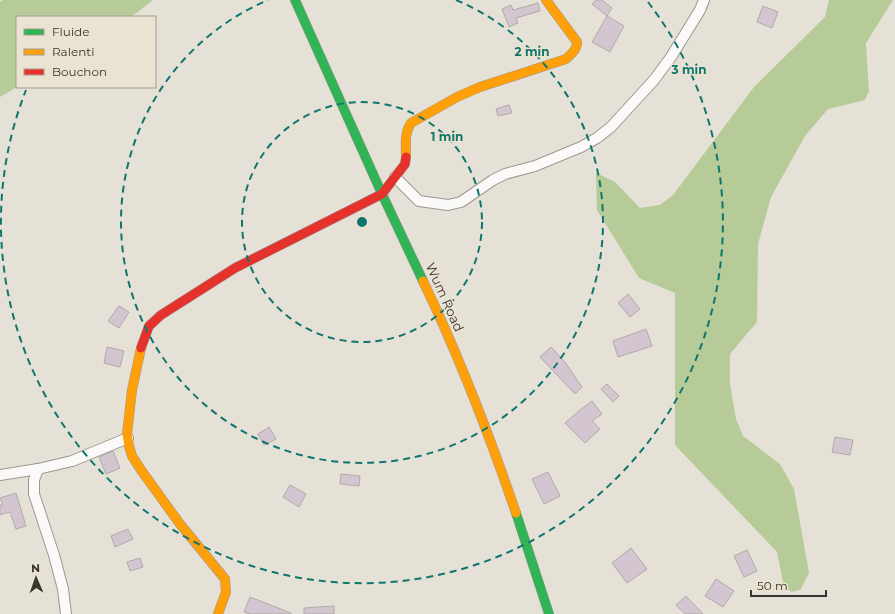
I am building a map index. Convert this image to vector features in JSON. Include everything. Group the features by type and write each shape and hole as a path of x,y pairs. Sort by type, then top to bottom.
{"main road":[{"name":"Wum Road","path":"295,0 382,194 433,301 502,472 549,614"},
{"path":"218,614 226,594 227,586 225,579 180,524 132,456 127,434 132,390 140,348 149,326 161,315 235,268 382,194 405,164 405,137 407,129 411,124 423,116 457,97 502,79 566,59 577,47 577,42 546,0"}],"street":[{"path":"395,177 419,201 448,205 461,202 499,177 535,166 597,138 611,127 654,80 671,57 700,10 704,0"},
{"path":"0,475 38,469 72,461 128,438"},
{"path":"38,469 34,480 34,494 63,589 66,614"}],"green space":[{"path":"3,0 153,0 132,16 16,16 16,88 0,97 0,2"},
{"path":"829,0 893,0 866,43 869,91 865,100 828,109 805,136 771,197 758,244 757,322 730,354 730,384 736,419 743,436 780,464 794,489 809,573 801,589 792,592 784,587 777,552 675,445 675,293 639,278 597,210 596,173 615,182 640,208 660,205 673,195 754,87 825,17"}],"building":[{"path":"596,0 602,0 612,8 607,16 592,4"},
{"path":"538,3 540,11 516,18 518,23 509,27 502,9 511,5 513,10"},
{"path":"763,6 778,12 772,28 757,22"},
{"path":"607,16 624,26 610,52 592,42"},
{"path":"509,105 512,113 498,116 496,109"},
{"path":"628,294 640,309 630,317 618,303"},
{"path":"119,306 129,312 119,328 108,321"},
{"path":"646,329 652,346 618,357 613,341"},
{"path":"107,347 124,351 120,367 104,363"},
{"path":"551,347 565,362 582,387 575,394 540,357"},
{"path":"607,384 619,396 613,402 601,389"},
{"path":"592,401 602,414 592,421 600,429 585,443 565,423"},
{"path":"269,427 276,439 264,445 258,434"},
{"path":"835,437 853,440 850,455 832,452"},
{"path":"113,451 120,468 106,474 99,457"},
{"path":"548,472 560,496 544,504 532,479"},
{"path":"341,474 360,476 359,486 340,484"},
{"path":"290,485 306,494 299,507 283,497"},
{"path":"16,493 26,526 16,529 10,512 0,515 0,505 3,505 0,498"},
{"path":"128,529 133,539 115,547 111,536"},
{"path":"631,548 647,569 627,583 612,563"},
{"path":"747,550 757,571 744,577 734,556"},
{"path":"140,558 143,567 130,571 127,562"},
{"path":"716,579 734,591 723,607 705,596"},
{"path":"686,596 703,614 685,614 676,605"},
{"path":"250,597 291,614 250,614 244,612"},
{"path":"334,606 334,614 304,614 304,608"}],"traffic: fast":[{"path":"295,0 382,194 423,281"},
{"path":"516,513 549,614"}],"traffic: slow":[{"path":"406,157 406,135 411,123 457,97 480,87 566,59 572,54 575,50 577,42 546,0"},
{"path":"423,281 473,396 516,513"},
{"path":"141,348 132,390 127,434 129,446 132,456 141,470 180,524 225,579 226,592 218,614"}],"traffic: jam":[{"path":"141,348 149,326 161,315 235,268 382,194 405,164 406,157"}]}
